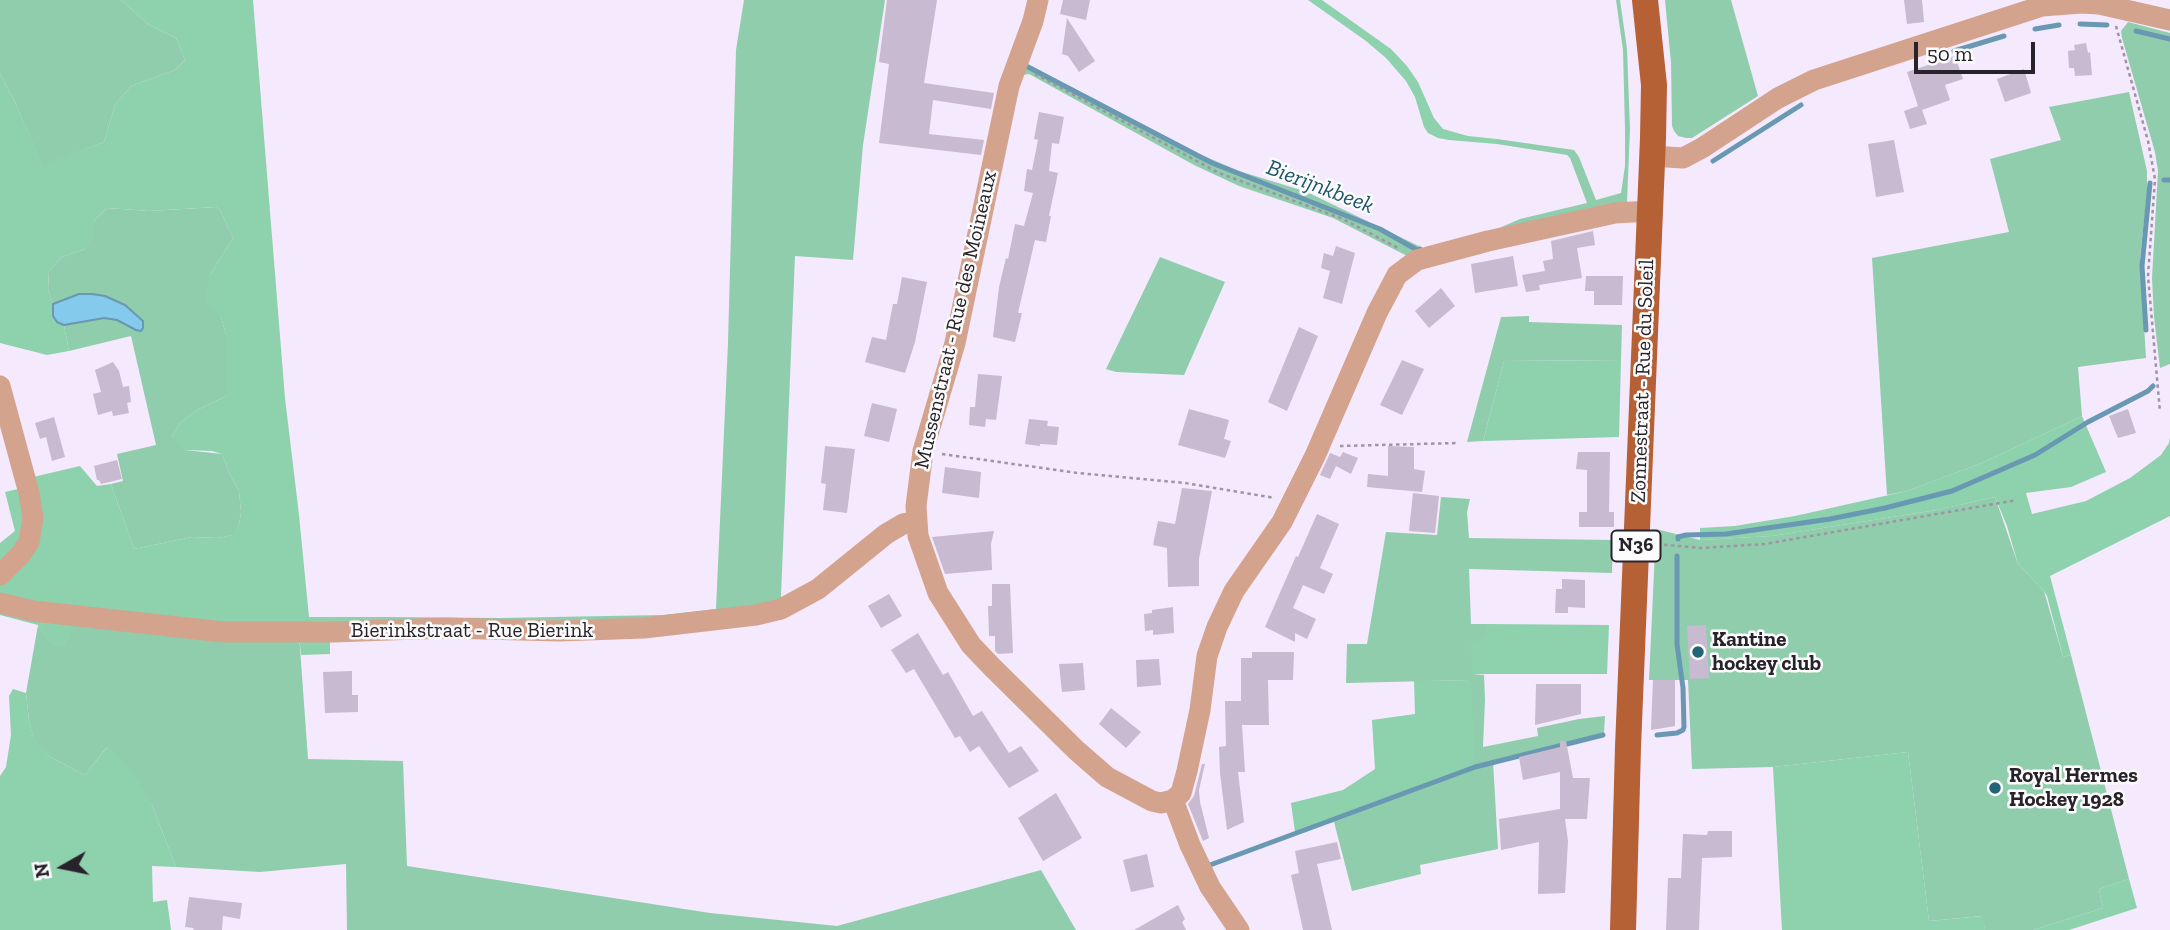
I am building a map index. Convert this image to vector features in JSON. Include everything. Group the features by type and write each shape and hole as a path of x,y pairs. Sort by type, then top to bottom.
{"main road":[{"name":"Zonnestraat - Rue du Soleil","path":"1623,930 1654,85 1645,0"}],"street":[{"name":"Mussenstraat - Rue des Moineaux","path":"1038,0 1006,98 955,342 923,451 916,506 918,536 938,593 971,645 1076,750 1107,777 1152,802 1173,800"},
{"path":"1652,156 1684,158 1777,98 1814,80 2042,6 2081,3 2112,6 2170,20"},
{"path":"1239,930 1216,899 1190,845 1173,800 1181,793 1187,771 1208,656 1217,627 1234,591 1282,522 1392,282 1402,270 1417,260 1570,222 1615,213 1650,211"},
{"path":"0,386 32,505 33,518 29,542 0,575"},
{"name":"Bierinkstraat - Rue Bierink","path":"0,603 33,611 223,632 445,628 559,631 644,628 756,615 780,609 818,589 892,530 917,521"}],"path":[{"path":"2112,6 2153,165 2154,196 2148,276 2160,412"},
{"path":"1015,69 1023,68 1036,74 1219,173 1343,219 1391,243 1417,260"},
{"path":"1319,446 1458,443"},
{"path":"923,451 1078,473 1185,483 1292,500"},
{"path":"1636,542 1700,548 1765,544 2017,500"}],"green space":[{"path":"0,0 121,0 149,25 176,38 185,60 175,70 131,86 115,105 104,142 42,166 0,73"},
{"path":"121,0 253,0 285,398 309,617 387,617 387,626 330,635 330,654 301,655 299,634 72,618 73,629 65,646 58,647 48,642 38,625 0,615 0,543 15,531 5,492 18,489 29,478 80,466 97,486 111,484 134,549 192,537 217,538 232,535 239,525 239,491 222,454 185,450 172,436 180,423 195,411 226,396 226,334 221,317 205,301 209,276 233,238 220,210 216,207 149,211 107,208 93,222 94,237 85,249 62,257 49,271 48,289 53,304 53,316 57,322 64,325 69,351 47,355 0,343 0,73 42,165 104,142 115,105 131,86 175,70 185,60 176,38 149,25"},
{"path":"744,0 885,0 863,145 853,260 795,256 781,596 783,605 689,618 387,626 387,617 663,615 716,609 728,343 736,50"},
{"path":"1308,0 1322,0 1391,49 1418,82 1434,118 1443,129 1468,136 1497,139 1497,144 1449,140 1428,133 1415,97 1406,81 1386,58"},
{"path":"1616,0 1620,0 1627,49 1630,129 1627,202 1497,229 1520,219 1587,203 1567,155 1497,144 1497,139 1574,150 1596,200 1621,193 1625,166 1623,50"},
{"path":"1665,0 1731,0 1758,96 1692,138 1678,136 1672,126 1671,63"},
{"path":"2128,22 2170,33 2170,364 2160,368 2152,278 2158,171 2122,38 2121,31"},
{"path":"1022,61 1197,153 1239,171 1307,192 1427,250 1413,259 1333,218 1239,186 1194,165 1029,74 1017,76"},
{"path":"2129,92 2147,171 2140,258 2146,358 2078,367 2082,416 1982,463 1907,491 1887,495 1872,258 2009,232 1990,159 2061,140 2049,107"},
{"path":"216,207 233,238 209,276 226,334 226,396 195,411 180,423 172,436 185,450 222,454 239,491 239,525 233,535 217,538 192,537 134,549 111,484 123,481 117,454 156,445 131,336 69,351 64,325 104,318 117,320 136,330 79,294 53,304 48,289 49,271 62,257 85,249 93,222 107,208 149,211"},
{"path":"1160,257 1225,282 1184,375 1116,372 1106,369"},
{"path":"1529,316 1529,322 1622,325 1621,360 1504,361 1483,441 1467,442 1501,317"},
{"path":"1621,360 1619,437 1483,441 1504,361"},
{"path":"2082,416 2106,472 2071,487 2026,493 2032,514 2086,501 2130,478 2161,455 2170,437 2170,516 2050,576 2071,655 2063,657 2047,596 2018,564 1995,497 1937,510 1772,536 1700,540 1700,528 1735,526 1795,516 1907,491 1982,463"},
{"path":"1441,497 1470,499 1467,512 1469,538 1613,540 1612,573 1469,569 1471,624 1487,624 1487,637 1472,674 1484,675 1483,747 1538,736 1537,728 1605,716 1604,733 1493,761 1498,849 1420,865 1421,874 1352,891 1334,822 1441,779 1471,680 1346,683 1347,644 1367,644 1386,532 1437,535"},
{"path":"1995,497 2018,564 2044,591 2063,657 2071,655 2129,879 2099,889 2103,908 2033,930 1985,930 1982,916 1929,921 1908,752 1773,767 1692,769 1688,680 1649,680 1656,529 1700,540 1772,536 1937,510"},
{"path":"71,617 299,634 308,759 403,761 407,866 710,913 837,926 1041,870 1076,930 347,930 346,864 260,872 176,867 152,805 107,747 85,775 50,757 34,740 26,693 38,625 48,641"},
{"path":"1487,624 1609,625 1607,674 1472,674 1471,643 1487,637"},
{"path":"1471,680 1475,767 1334,822 1295,832 1291,803 1343,790 1375,769 1372,720 1415,714 1414,681"},
{"path":"13,689 26,693 34,739 50,757 85,775 108,746 131,768 152,805 176,867 152,866 153,902 167,900 171,930 0,930 0,776 6,767 11,735 9,696"},
{"path":"1908,752 1929,921 1983,916 1985,930 1782,930 1773,767"},
{"path":"2129,879 2137,908 2069,930 2033,930 2103,908 2099,889"}],"water":[{"path":"79,294 105,296 125,305 143,321 143,328 141,331 136,330 117,320 104,318 64,325 57,322 53,316 53,304"}],"building":[{"path":"887,0 937,0 924,83 994,93 991,109 933,100 929,134 984,140 981,155 879,143 889,64 879,62"},
{"path":"1063,0 1090,0 1086,20 1060,14"},
{"path":"1904,0 1922,0 1924,22 1907,24"},
{"path":"1067,18 1095,61 1079,72 1068,56 1062,54"},
{"path":"2086,43 2088,53 2090,52 2092,75 2075,76 2074,68 2069,68 2068,51 2075,50 2074,45"},
{"path":"1955,56 1963,79 1945,85 1950,100 1922,110 1927,124 1910,129 1904,111 1918,106 1907,72"},
{"path":"2024,69 2031,93 2005,102 1997,79"},
{"path":"1039,112 1064,117 1059,144 1052,143 1049,171 1058,173 1046,242 1035,240 1018,313 1022,313 1015,342 993,337 999,287 1015,224 1024,226 1033,193 1024,191 1027,169 1032,170 1038,140 1034,139"},
{"path":"1894,140 1904,192 1876,197 1868,144"},
{"path":"1593,231 1595,245 1577,248 1582,278 1539,285 1540,290 1526,292 1522,275 1545,271 1543,261 1553,259 1551,241"},
{"path":"1336,246 1355,253 1342,304 1323,298 1330,271 1321,268 1324,253 1333,256"},
{"path":"1513,256 1518,286 1475,293 1471,264"},
{"path":"1586,276 1623,276 1622,305 1594,305 1594,291 1585,291"},
{"path":"902,277 927,282 915,342 905,373 865,362 872,337 886,340"},
{"path":"1441,288 1455,306 1429,328 1415,311"},
{"path":"1299,327 1318,336 1287,411 1268,402"},
{"path":"1402,360 1424,369 1402,415 1380,405"},
{"path":"113,362 119,371 123,387 129,386 129,413 113,416 112,411 98,415 93,394 101,392 95,370"},
{"path":"978,374 1002,376 996,420 986,419 985,427 969,425 970,407 975,407"},
{"path":"872,403 897,409 889,442 864,436"},
{"path":"1189,409 1229,420 1224,439 1231,441 1225,458 1178,445"},
{"path":"2128,409 2136,433 2118,438 2109,416"},
{"path":"54,417 65,457 52,461 46,437 40,439 35,423"},
{"path":"1029,419 1048,421 1047,426 1059,427 1057,445 1025,444"},
{"path":"825,446 855,449 847,513 823,510 826,484 821,483"},
{"path":"1388,446 1414,447 1414,469 1425,471 1422,492 1367,487 1368,474 1388,476"},
{"path":"1343,452 1358,458 1351,474 1336,466 1330,479 1320,475 1330,453 1340,457"},
{"path":"1578,452 1610,452 1609,512 1614,512 1614,527 1579,527 1579,512 1587,512 1587,470 1576,469"},
{"path":"117,460 122,479 101,484 97,480 94,466"},
{"path":"945,467 981,472 979,498 942,493"},
{"path":"1182,488 1212,491 1199,559 1199,586 1168,587 1167,548 1153,545 1158,521 1175,524"},
{"path":"1413,493 1439,496 1435,533 1409,531"},
{"path":"1317,514 1339,524 1320,568 1333,574 1324,594 1303,585 1293,608 1316,619 1307,639 1295,633 1295,642 1265,627"},
{"path":"994,531 991,544 992,570 945,574 932,537"},
{"path":"1562,579 1585,580 1585,608 1568,607 1568,613 1555,613 1556,589 1562,589"},
{"path":"992,584 1010,584 1013,653 998,654 995,651 995,636 989,636 988,606 992,606"},
{"path":"889,594 902,616 881,628 868,606"},
{"path":"1173,607 1174,633 1153,635 1153,630 1145,631 1144,614"},
{"name":"Kantine hockey club","path":"1706,625 1709,678 1690,679 1687,626"},
{"path":"918,633 943,675 948,672 973,716 982,711 1009,753 1021,746 1039,771 1009,788 979,746 970,752 960,736 955,738 914,669 906,673 891,650"},
{"path":"1252,652 1294,652 1293,680 1268,680 1269,725 1242,725 1245,772 1238,772 1244,822 1227,830 1219,747 1226,746 1225,701 1241,701 1241,658 1252,658"},
{"path":"1159,659 1161,685 1137,687 1136,660"},
{"path":"1083,663 1085,690 1062,692 1059,664"},
{"path":"352,671 352,695 358,695 358,712 325,713 323,672"},
{"path":"1653,680 1675,680 1675,726 1651,730"},
{"path":"1536,684 1581,684 1581,714 1535,725"},
{"path":"1111,708 1141,732 1126,748 1099,724"},
{"path":"1560,741 1566,741 1573,778 1590,778 1587,819 1565,819 1568,841 1565,893 1538,894 1539,842 1501,850 1499,819 1560,809 1560,772 1523,780 1519,757 1560,747"},
{"path":"1202,764 1205,764 1199,790 1200,802 1209,838 1203,841 1188,804 1194,796"},
{"path":"1056,793 1082,838 1043,861 1018,818"},
{"path":"1708,831 1732,831 1732,857 1702,858 1699,930 1666,930 1668,878 1681,878 1683,834 1707,835"},
{"path":"1337,842 1341,859 1317,864 1332,930 1303,930 1291,875 1299,873 1295,851"},
{"path":"1147,854 1154,887 1131,892 1123,860"},
{"path":"189,897 242,903 240,919 223,916 222,930 193,930 194,928 185,927"},
{"path":"1178,905 1185,919 1182,922 1186,930 1134,930"}],"waterway":[{"name":"Bierijnkbeek","path":"2080,24 2107,25"},
{"name":"Bierijnkbeek","path":"2035,29 2059,25"},
{"name":"Bierijnkbeek","path":"2136,31 2170,39"},
{"name":"Bierijnkbeek","path":"1954,51 2004,36"},
{"name":"Bierijnkbeek","path":"1028,67 1212,163 1380,229 1417,250 1420,249"},
{"name":"Bierijnkbeek","path":"1713,161 1801,105"},
{"path":"2164,180 2170,180"},
{"path":"2146,330 2142,266 2150,183"},
{"path":"1678,539 1686,535 1726,534 1830,519 1952,491 2035,455 2153,386"},
{"path":"1657,735 1677,733 1684,727 1683,688 1677,644 1677,556"},
{"path":"1210,865 1475,767 1603,735"}],"place":[{"name":"Kantine hockey club","path":"1698,652"},
{"name":"Royal Hermes Hockey 1928","path":"1995,788"}]}
